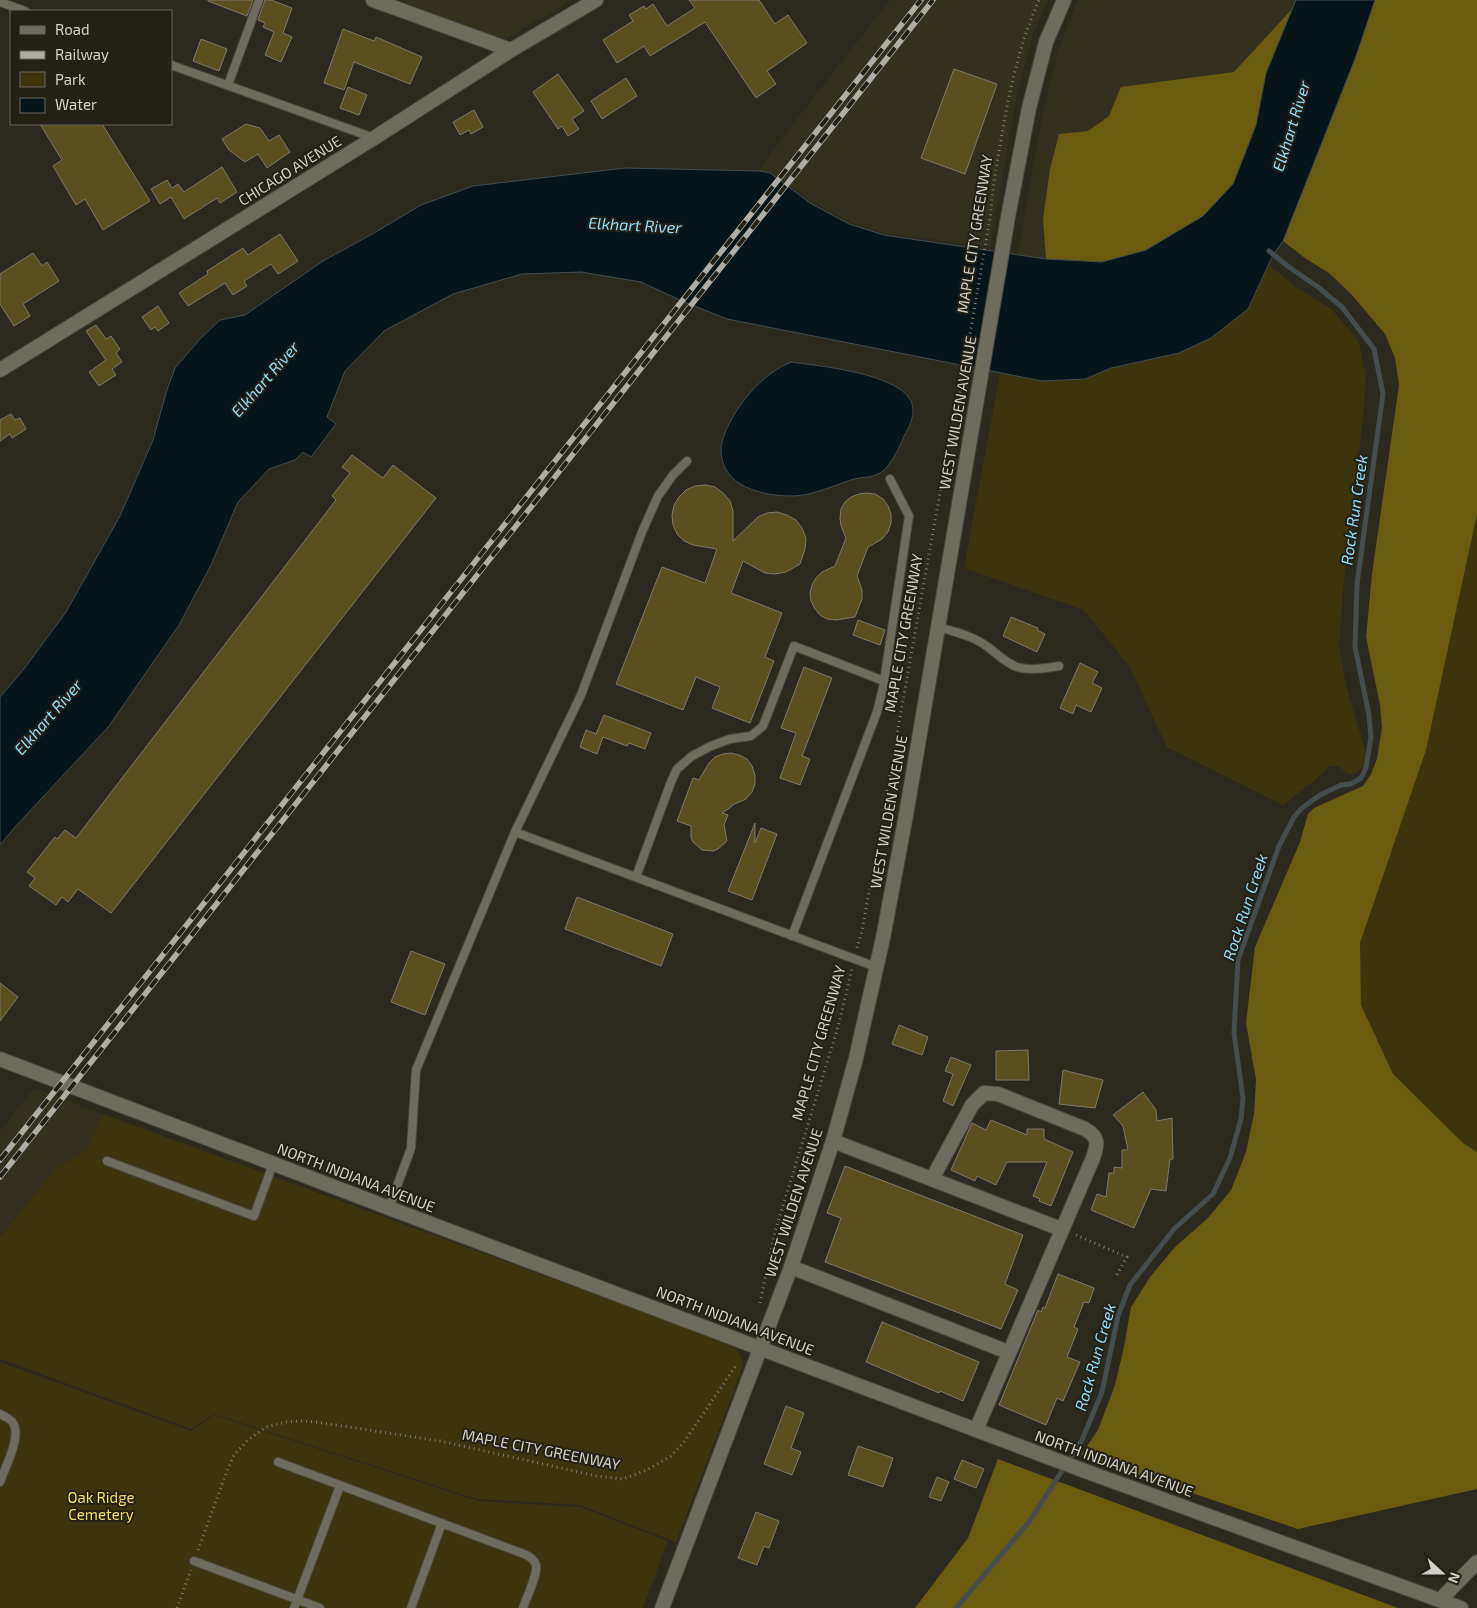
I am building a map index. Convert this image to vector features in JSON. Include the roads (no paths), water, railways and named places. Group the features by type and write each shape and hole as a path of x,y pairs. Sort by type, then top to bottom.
{"street":[{"path":"373,0 388,2 511,50"},
{"name":"CHICAGO AVENUE","path":"0,370 374,138 511,50 596,0"},
{"name":"WEST WILDEN AVENUE","path":"662,1608 791,1267 832,1141 856,1058 906,815 1008,217 1029,108 1046,42 1064,0"},
{"name":"NORTH INDIANA AVENUE","path":"0,1059 1085,1471 1461,1608"},
{"path":"932,1179 972,1104 984,1093 998,1094 1085,1129 1096,1140 1093,1158 976,1430"},
{"path":"832,1141 1062,1229"},
{"path":"791,1267 1008,1352"},
{"path":"1440,1600 1477,1562"}],"lane":[{"path":"228,85 259,0"},
{"path":"0,2 23,10"},
{"path":"172,65 374,138"},
{"path":"389,1208 411,1148 416,1070 515,832 580,695 642,532 658,496 673,475 687,461"},
{"path":"792,936 877,712 884,681 909,516 890,479"},
{"path":"938,627 963,633 986,646 1007,662 1018,667 1031,669 1059,666"},
{"path":"636,877 677,769 692,756 711,746 751,736 763,726 794,646 884,681"},
{"path":"515,832 876,968"},
{"path":"107,1161 254,1216 273,1164"},
{"path":"0,1414 13,1422 17,1432 0,1482"},
{"path":"278,1462 532,1558 536,1566 523,1608"},
{"path":"294,1608 340,1486"},
{"path":"411,1608 442,1523"},
{"path":"194,1560 320,1608"}],"water":[{"name":"Elkhart River","path":"1296,0 1375,0 1355,59 1283,241 1273,255 1248,309 1211,338 1179,353 1111,368 1085,379 1042,381 727,319 641,282 581,272 522,274 453,294 384,331 345,371 327,417 336,424 311,457 303,452 295,460 269,469 238,502 211,565 179,625 109,726 0,845 0,697 24,669 66,612 120,516 153,440 175,368 200,339 220,320 245,315 323,261 421,205 473,186 625,168 759,171 770,173 810,203 849,224 884,235 1046,259 1102,262 1146,250 1203,216 1233,184 1256,125 1266,73"},
{"path":"791,362 863,374 899,388 909,398 913,411 910,424 893,458 881,473 871,477 854,479 800,496 781,496 746,487 728,473 723,463 721,446 732,419 739,407 758,384 774,371"}],"waterway":[{"name":"Rock Run Creek","path":"956,1608 1029,1522 1082,1440 1102,1392 1118,1316 1130,1285 1175,1228 1213,1194 1230,1158 1241,1119 1243,1098 1234,1033 1238,960 1279,846 1294,817 1302,808 1320,795 1341,785 1351,784 1361,778 1366,768 1371,737 1369,715 1355,647 1357,584 1383,394 1374,349 1342,307 1269,251"}],"railway":[{"path":"0,1160 921,0"},
{"path":"0,1177 933,0"}],"park label":[{"name":"Oak Ridge Cemetery","path":"101,1506"}]}
